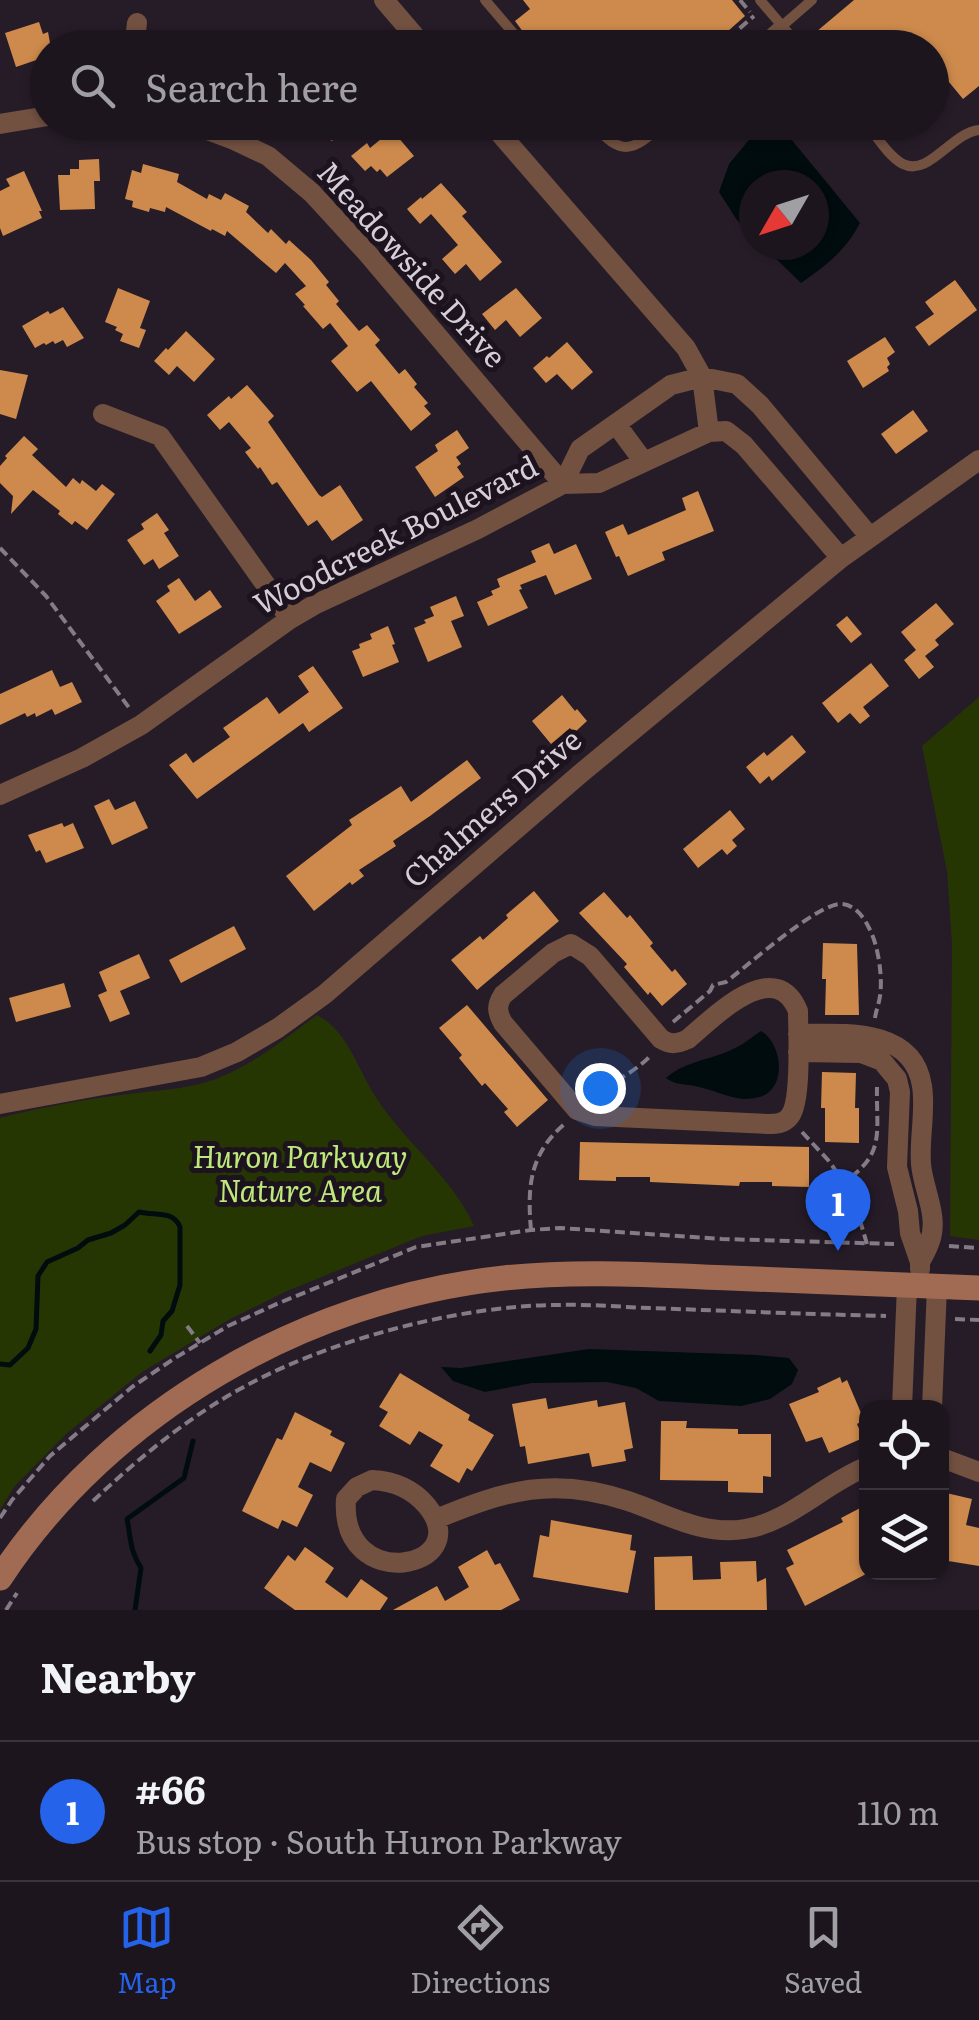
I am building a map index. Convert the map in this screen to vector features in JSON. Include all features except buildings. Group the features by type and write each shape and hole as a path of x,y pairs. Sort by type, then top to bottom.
{"main road":[{"path":"9,1585 46,1517 113,1450 152,1419 240,1361 348,1314 449,1287 554,1274 921,1280 979,1288"}],"street":[{"path":"384,0 410,30"},
{"path":"136,30 137,22"},
{"path":"0,124 30,119"},
{"name":"Meadowside Drive","path":"234,140 268,156 312,193 563,484"},
{"path":"506,140 686,348 702,377 710,432 726,431 744,444 841,558"},
{"path":"702,377 736,384 760,405 870,537"},
{"name":"Woodcreek Boulevard","path":"563,484 580,449 671,385 702,377"},
{"path":"103,414 160,436 290,618"},
{"path":"616,424 644,462"},
{"name":"Woodcreek Boulevard","path":"0,794 82,758 142,725 290,618 563,484 599,483 710,432"},
{"name":"Chalmers Drive","path":"0,1104 201,1067 238,1052 278,1028 325,994 580,774 841,558 979,460"},
{"path":"572,944 590,956 670,1044 688,1039 751,991 780,989 794,1001 798,1011 798,1043 796,1101 789,1117 777,1124 595,1116 578,1110 502,1023 498,1003 554,953 572,944"},
{"path":"798,1043 864,1034 897,1079 897,1167 921,1280 931,1400"},
{"path":"874,1047 894,1046 907,1057 917,1070 922,1089 921,1164 932,1215 932,1238 921,1280 903,1400"},
{"path":"898,1147 921,1148"},
{"path":"949,1461 979,1472"},
{"path":"436,1519 523,1490 562,1487 594,1491 684,1524 717,1531 746,1529 776,1520 859,1470"},
{"path":"372,1480 391,1481 426,1503 436,1519 438,1535 432,1550 418,1560 402,1564 383,1562 352,1536 345,1516 346,1498 372,1480"}],"lane":[{"path":"485,0 511,30"},
{"path":"760,0 785,30"},
{"path":"775,30 812,0"},
{"path":"880,140 904,164 917,166 930,162 961,134 979,130"},
{"path":"611,140 626,148 639,146 646,140"}],"path":[{"path":"738,30 754,16"},
{"path":"0,548 46,596 142,725"},
{"path":"532,1230 529,1187 537,1158 560,1128 604,1088 647,1060 666,1028 713,985 726,982 820,910 840,904 854,908 864,919 878,949 880,996 873,1078 877,1085 876,1149 867,1164 844,1182"},
{"path":"789,1117 844,1182 867,1244"},
{"path":"948,1246 979,1248"},
{"path":"94,1500 160,1443 248,1384 330,1349 409,1325 557,1304 892,1316"},
{"path":"960,1319 979,1320"},
{"path":"188,1326 200,1343"},
{"path":"6,1610 9,1585"}],"green space":[{"path":"979,697 979,1240 950,1236 952,943 947,871 922,746"},
{"name":"Huron Parkway Nature Area","path":"317,1015 344,1040 375,1096 453,1191 474,1226 422,1236 287,1291 230,1319 142,1372 66,1434 14,1487 0,1510 0,1118 213,1080 254,1060"}],"shaded area":[{"path":"749,140 792,140 816,170 739,170 739,222 719,192 729,164"},
{"path":"829,185 860,223 835,257 801,283 777,260 829,260"},
{"path":"761,1031 774,1045 779,1065 775,1085 760,1097 738,1098 666,1078 681,1068 725,1053"},
{"path":"589,1349 789,1358 798,1370 792,1384 770,1399 741,1406 659,1401 636,1388 607,1382 532,1383 485,1392 453,1381 441,1367 461,1368"}],"waterway":[{"path":"0,1364 10,1365 28,1348 36,1329 38,1276 47,1262 88,1240 111,1233 139,1212 168,1216 180,1227 180,1285 172,1311 163,1321 161,1335 150,1351"},
{"path":"135,1610 141,1568 127,1519 184,1478 193,1441"}],"place":[{"name":"#66","path":"838,1251"}]}
